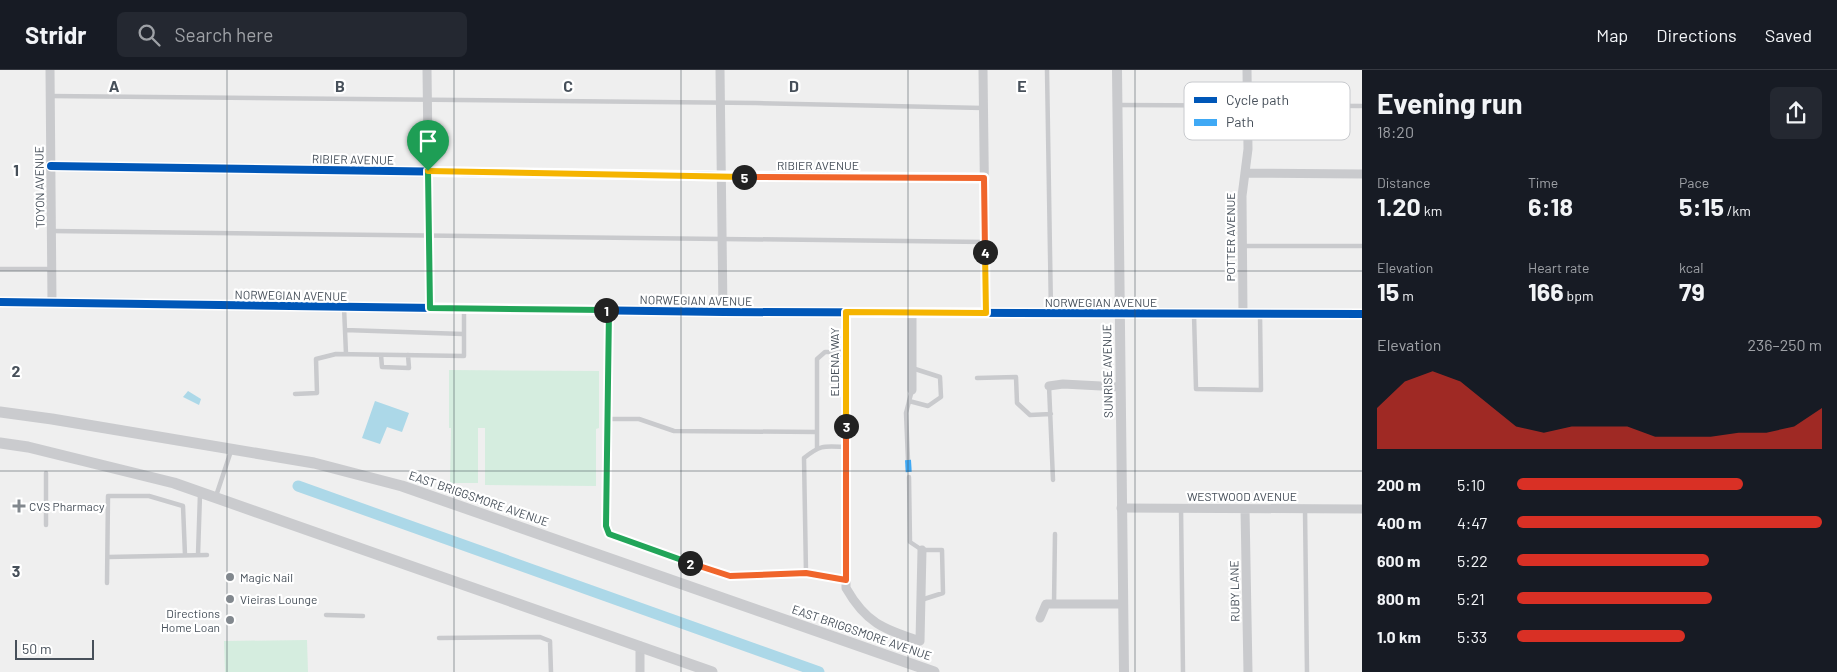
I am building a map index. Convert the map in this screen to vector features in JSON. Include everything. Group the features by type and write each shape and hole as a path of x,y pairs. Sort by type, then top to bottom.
{"main road":[{"name":"EAST BRIGGSMORE AVENUE","path":"0,412 314,463 402,486 934,672"},
{"path":"0,443 28,447 174,483 640,646 706,671"}],"street":[{"name":"TOYON AVENUE","path":"50,70 52,303"},
{"path":"427,70 430,308"},
{"path":"720,70 723,312"},
{"path":"983,70 986,313"},
{"name":"SUNRISE AVENUE","path":"1117,70 1124,672"},
{"name":"POTTER AVENUE","path":"1243,314 1242,196 1248,140"},
{"name":"RIBIER AVENUE","path":"51,166 984,178"},
{"path":"1245,173 1362,174"},
{"name":"NORWEGIAN AVENUE","path":"0,302 723,312 1362,314"},
{"name":"ELDENA WAY","path":"846,312 846,588 856,605 868,618 881,627 920,641 921,600"},
{"path":"912,313 912,390"},
{"path":"1049,386 1063,384 1120,387"},
{"name":"WESTWOOD AVENUE","path":"1121,508 1362,510"},
{"name":"RUBY LANE","path":"1245,509 1248,672"},
{"path":"921,600 922,550"},
{"path":"1040,618 1046,604 1123,604"},
{"path":"640,646 640,672"}],"lane":[{"path":"1047,70 1051,313"},
{"path":"50,96 720,102 983,108"},
{"path":"1117,105 1184,104"},
{"path":"52,231 985,242"},
{"path":"1242,246 1362,246"},
{"path":"0,269 52,269"},
{"path":"344,307 346,354"},
{"path":"295,394 317,393 316,360 336,354 464,356 464,308"},
{"path":"609,310 606,526 609,534 730,576 806,573 846,580"},
{"path":"1194,314 1196,389 1261,390 1260,314"},
{"path":"346,330 463,334"},
{"path":"817,448 817,359 825,352 846,352"},
{"path":"381,355 382,368 409,368 408,355"},
{"path":"909,401 928,406 940,397 940,377 912,368"},
{"path":"977,378 1016,377 1017,402 1030,415 1051,414"},
{"path":"1049,386 1053,480"},
{"path":"908,460 906,413 912,390"},
{"path":"608,419 639,419 674,431 817,432"},
{"path":"806,573 804,458 817,448 826,446 846,447"},
{"path":"215,498 231,450"},
{"path":"46,473 46,525"},
{"path":"909,477 910,542 922,550 942,550 943,593 921,600"},
{"path":"198,555 200,493"},
{"path":"107,582 108,496 149,496 184,506 185,555"},
{"path":"1181,508 1183,672"},
{"path":"1305,509 1307,672"},
{"path":"1054,604 1055,534"},
{"path":"108,557 207,554"},
{"path":"326,615 363,616"},
{"path":"439,638 540,637 550,642 551,672"}],"green space":[{"path":"449,370 599,371 596,486 485,485 485,428 478,428 478,483 450,483"},
{"path":"307,640 308,672 225,672 224,641"}],"water":[{"path":"188,391 201,399 199,405 183,397"},
{"path":"375,401 409,413 402,432 387,427 380,444 362,438"}],"waterway":[{"path":"298,486 819,672"}],"marked path":[{"path":"908,460 909,477"}],"cycle path":[{"path":"51,166 984,178"},
{"path":"0,302 723,312 1362,314"}],"place":[{"name":"CVS Pharmacy","path":"19,506"},
{"name":"Magic Nail","path":"230,577"},
{"name":"Vieiras Lounge","path":"230,599"},
{"name":"Directions Home Loan","path":"230,620"}],"route":[{"path":"428,171 984,178 986,313 846,312 846,580 806,573 730,576 609,534 606,526 609,310 430,308 428,171"}]}
